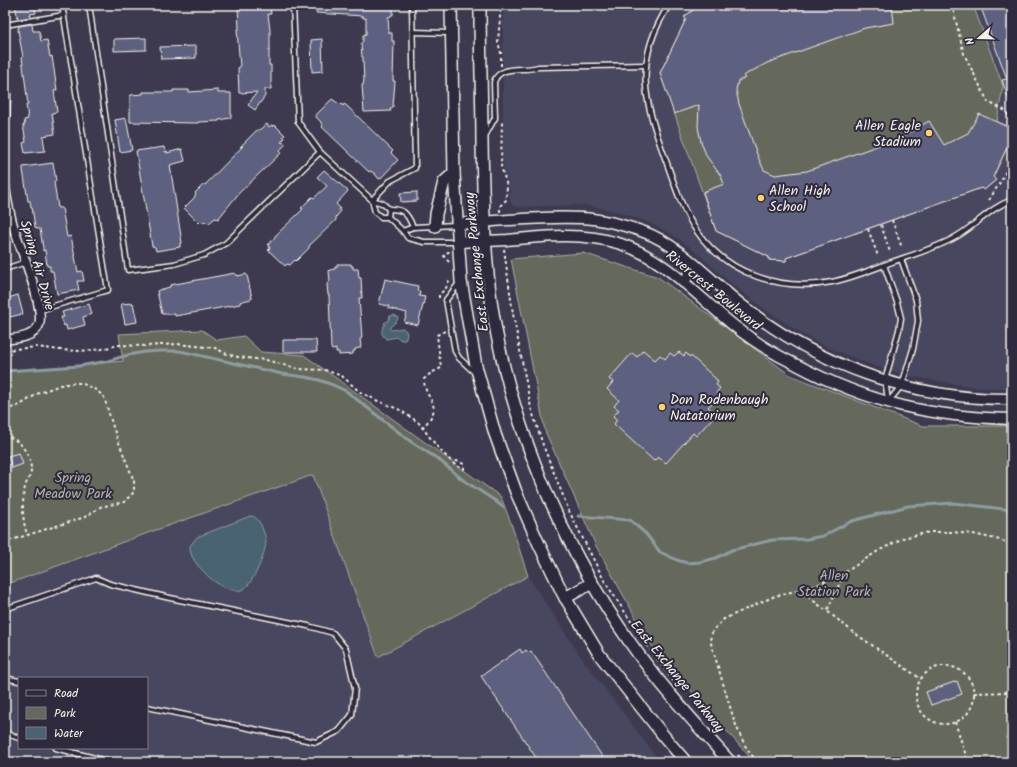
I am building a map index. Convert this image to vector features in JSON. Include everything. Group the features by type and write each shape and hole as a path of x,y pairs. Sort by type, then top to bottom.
{"main road":[{"name":"East Exchange Parkway","path":"451,5 454,174 458,224 456,278 479,376 495,434 516,492 565,598 599,654 686,762"},
{"name":"East Exchange Parkway","path":"480,5 485,222 492,304 495,325 506,372 521,424 553,507 566,535 612,616 648,667 730,762"},
{"path":"435,226 436,214 444,182 454,174"},
{"path":"565,598 592,583"}],"street":[{"path":"5,83 5,119"},
{"name":"Spring Air Drive","path":"5,185 12,221 40,310 41,321 38,328 32,334 25,337 5,340"},
{"name":"Rivercrest Boulevard","path":"458,224 583,218 633,228 668,244 744,307 789,339 816,354 842,365 902,385 963,397 1012,399"},
{"name":"Rivercrest Boulevard","path":"458,242 570,235 599,238 623,245 639,251 662,264 734,325 772,352 833,383 852,391 918,410 978,418 1012,419"},
{"path":"683,282 696,267"}],"lane":[{"path":"40,310 108,290 62,5"},
{"path":"89,5 128,270 174,264 204,255 226,243 320,152"},
{"path":"293,5 298,122 320,152 372,200 382,203 388,209 388,217"},
{"path":"372,200 390,181 415,168 412,5"},
{"path":"669,5 655,30 650,44 646,65 648,108 686,214 696,231 718,254 732,265 749,274 772,282 789,284 815,284 832,282 901,259 952,239 970,228 999,205 1012,200"},
{"path":"5,25 64,15"},
{"path":"413,32 452,33"},
{"path":"482,140 495,118 495,78 506,70 530,70 538,67 646,65"},
{"path":"372,200 375,212 381,217 388,217 403,231"},
{"path":"388,209 398,209 406,213 413,227"},
{"name":"Rivercrest Boulevard","path":"458,224 413,227 403,231 408,238 424,242 458,242"},
{"path":"888,402 902,385 916,335 918,321 916,300 901,259"},
{"path":"5,269 26,262"},
{"path":"884,265 901,318 885,380 888,402"},
{"path":"456,278 446,300 455,351 462,362 479,376"},
{"path":"5,609 96,578 118,586 308,626 334,633 346,649 355,688 352,715 339,731 316,742 148,707"},
{"path":"5,678 18,681"},
{"path":"5,733 18,738"},
{"path":"60,749 110,762"}],"path":[{"path":"952,5 964,54 988,102 1004,110 1012,120"},
{"path":"989,200 1004,176 1012,153"},
{"path":"892,220 902,248"},
{"path":"880,225 890,252"},
{"path":"868,229 878,256"},
{"path":"504,249 513,314 531,408 543,445 569,511 605,582 648,648 676,684"},
{"path":"444,256 449,261 450,269"},
{"path":"438,302 439,295 456,278"},
{"path":"422,428 429,422 434,411 433,402 424,386 424,379 431,373 441,368 437,335 445,332 443,325"},
{"path":"5,350 36,347 80,351 102,349 119,345 146,346 177,344 215,348 227,354 238,357 266,360 299,369 325,370 342,376 360,392 398,409 418,422 453,463 464,469 464,464 457,461 453,463"},
{"path":"5,410 20,405 37,394 60,385 74,383 96,390 104,397 114,430 134,481 134,492 124,502 100,507 85,517 5,542"},
{"path":"5,433 19,442 25,449 30,462 30,475 25,486 23,507 27,534"},
{"path":"757,762 747,749 734,720 710,640 713,630 724,620 775,596 815,586 844,573 878,551 903,538 930,532 952,532 973,534 1000,540 1012,545"},
{"path":"827,611 844,573"},
{"path":"799,590 853,632 921,679"},
{"path":"944,665 954,666 962,671 970,678 974,687 972,706 967,715 959,721 949,724 940,724 931,720 924,714 916,697 917,688 921,679 927,672 935,667 944,665"},
{"path":"974,693 1012,692"},
{"path":"955,722 968,762"},
{"path":"735,751 744,762"}],"shaded area":[{"name":"Allen High School","path":"503,5 1012,5 1012,388 979,388 914,377 877,367 829,348 802,334 767,311 734,286 689,246 668,232 646,221 615,211 584,205 513,206 510,201 510,190 503,166"},
{"path":"313,475 378,657 528,576 579,654 660,762 5,762 5,585"}],"green space":[{"name":"Allen Eagle Stadium","path":"708,5 749,5 751,9 762,5 973,5 1003,86 997,121 1012,129 1012,137 993,177 996,180 984,190 981,188 925,208 921,198 916,200 920,210 854,234 850,224 838,228 842,238 786,258 786,261 769,260 769,257 716,231 660,73 686,19 684,17 697,7 699,8"},
{"name":"Allen Station Park","path":"583,253 658,277 790,375 923,426 1012,426 1012,762 754,762 651,645 596,546 545,431 511,259"},
{"name":"Spring Meadow Park","path":"202,330 217,340 244,336 261,352 304,355 501,497 528,576 378,657 313,475 5,585 5,372 123,361 119,334"}],"water":[{"path":"394,315 398,317 397,321 389,328 392,330 403,328 407,334 405,340 401,340 397,337 386,339 382,333 384,323 388,321 390,316"},
{"path":"250,516 257,519 266,538 264,553 252,580 248,585 244,589 229,589 213,581 200,568 191,554 190,546 197,537"}],"building":[{"path":"15,5 34,5 36,13 30,14 31,17 18,19"},
{"path":"238,5 270,6 271,14 268,14 270,30 269,65 271,65 271,89 265,89 265,96 255,110 248,105 257,92 239,93 238,68 240,67 237,30 239,30"},
{"path":"316,5 393,5 393,15 388,17 389,33 392,33 392,41 394,41 393,81 395,81 393,107 390,109 391,111 364,112 362,85 364,80 363,57 361,43 363,41 363,35 366,34 366,18 363,18 363,16 316,13"},
{"name":"Allen Eagle Stadium","path":"708,5 749,5 751,9 762,5 892,5 894,23 865,28 767,63 743,76 745,78 738,81 736,90 739,104 764,170 775,175 807,171 902,137 929,121 944,145 968,133 979,114 1012,129 1012,137 993,177 996,180 984,190 981,188 786,258 786,261 769,260 769,257 716,231 703,192 724,184 721,176 707,157 701,142 698,127 699,105 674,114 660,73 686,19 684,17 697,7 699,8"},
{"path":"980,5 1012,5 1012,106 1002,80 1007,79"},
{"path":"32,24 33,31 39,31 41,41 47,40 50,57 52,56 57,90 54,91 57,112 52,113 55,134 43,136 45,151 25,153 23,143 26,142 23,125 25,125 24,120 28,119 26,105 28,105 23,57 18,30 19,26"},
{"path":"146,38 146,50 114,51 114,39"},
{"path":"322,39 323,71 312,72 311,40"},
{"path":"196,46 196,58 161,59 160,47"},
{"path":"173,90 189,90 189,92 218,90 218,93 231,93 231,117 219,121 198,123 130,122 131,95 143,94 143,92 173,92"},
{"path":"332,99 343,106 344,104 347,106 393,151 391,153 398,160 381,178 379,179 374,173 369,172 322,127 321,122 316,115"},
{"path":"126,118 132,150 120,152 115,120"},
{"path":"267,124 269,127 272,125 273,127 275,125 285,135 283,136 285,138 281,142 286,144 280,150 281,153 239,193 218,219 215,218 208,224 205,221 203,223 201,221 199,223 184,208 194,198 195,193 204,184 205,185 243,146 240,147 257,130"},
{"path":"164,147 165,152 167,151 167,153 182,149 185,161 170,165 182,243 180,243 180,247 156,251 155,247 152,246 136,151"},
{"path":"53,163 58,208 62,208 67,237 71,236 78,272 82,271 84,281 77,281 79,290 57,294 53,271 50,271 50,266 47,266 45,250 43,251 40,229 35,227 32,207 30,201 28,201 23,170 23,167"},
{"path":"324,170 348,191 336,204 340,208 340,212 336,217 336,220 296,261 295,260 290,265 287,264 285,266 268,250 270,248 268,245 275,236 303,209 301,208 312,197 314,198 327,186 317,177"},
{"path":"417,192 417,201 401,202 400,193"},
{"path":"337,264 351,264 353,269 358,269 359,278 361,278 362,298 359,298 362,338 360,339 361,347 355,349 353,354 339,355 339,352 336,352 336,349 332,350 331,348 329,295 327,284 330,281 329,271 335,269"},
{"path":"235,273 235,275 238,276 247,275 251,299 240,302 240,304 175,316 175,314 162,314 157,291 170,287 170,285"},
{"path":"385,279 418,286 417,291 420,291 419,296 425,297 418,325 404,322 407,313 379,304"},
{"path":"18,295 23,314 5,318 5,299"},
{"path":"133,303 137,322 125,324 121,304"},
{"path":"89,304 92,314 83,317 85,325 67,330 61,317 64,317 62,312"},
{"path":"283,340 316,340 317,352 283,352"},
{"name":"Don Rodenbaugh Natatorium","path":"643,350 655,360 660,355 665,359 670,353 674,356 679,352 684,356 686,353 715,378 718,382 716,385 720,388 716,393 719,396 708,407 716,414 696,436 693,433 666,463 658,457 654,461 614,424 617,420 613,416 619,410 614,406 619,400 607,389 613,382 609,379 632,353 637,357"},
{"path":"19,453 23,464 12,468 8,456"},
{"path":"520,649 522,653 526,650 528,653 531,651 606,762 539,762 481,676"},
{"path":"957,681 962,694 931,705 926,692"}],"waterway":[{"path":"5,371 79,366 145,352 180,351 282,374 319,380 346,391 410,441 438,459 463,480 503,507"},
{"path":"578,516 630,520 646,534 660,552 687,563 700,562 716,558 732,550 772,540 807,539 823,536 852,521 908,506 954,503 1012,510"}],"place":[{"name":"Allen Eagle Stadium","path":"929,133"},
{"name":"Allen High School","path":"761,198"},
{"name":"Don Rodenbaugh Natatorium","path":"662,407"}]}
